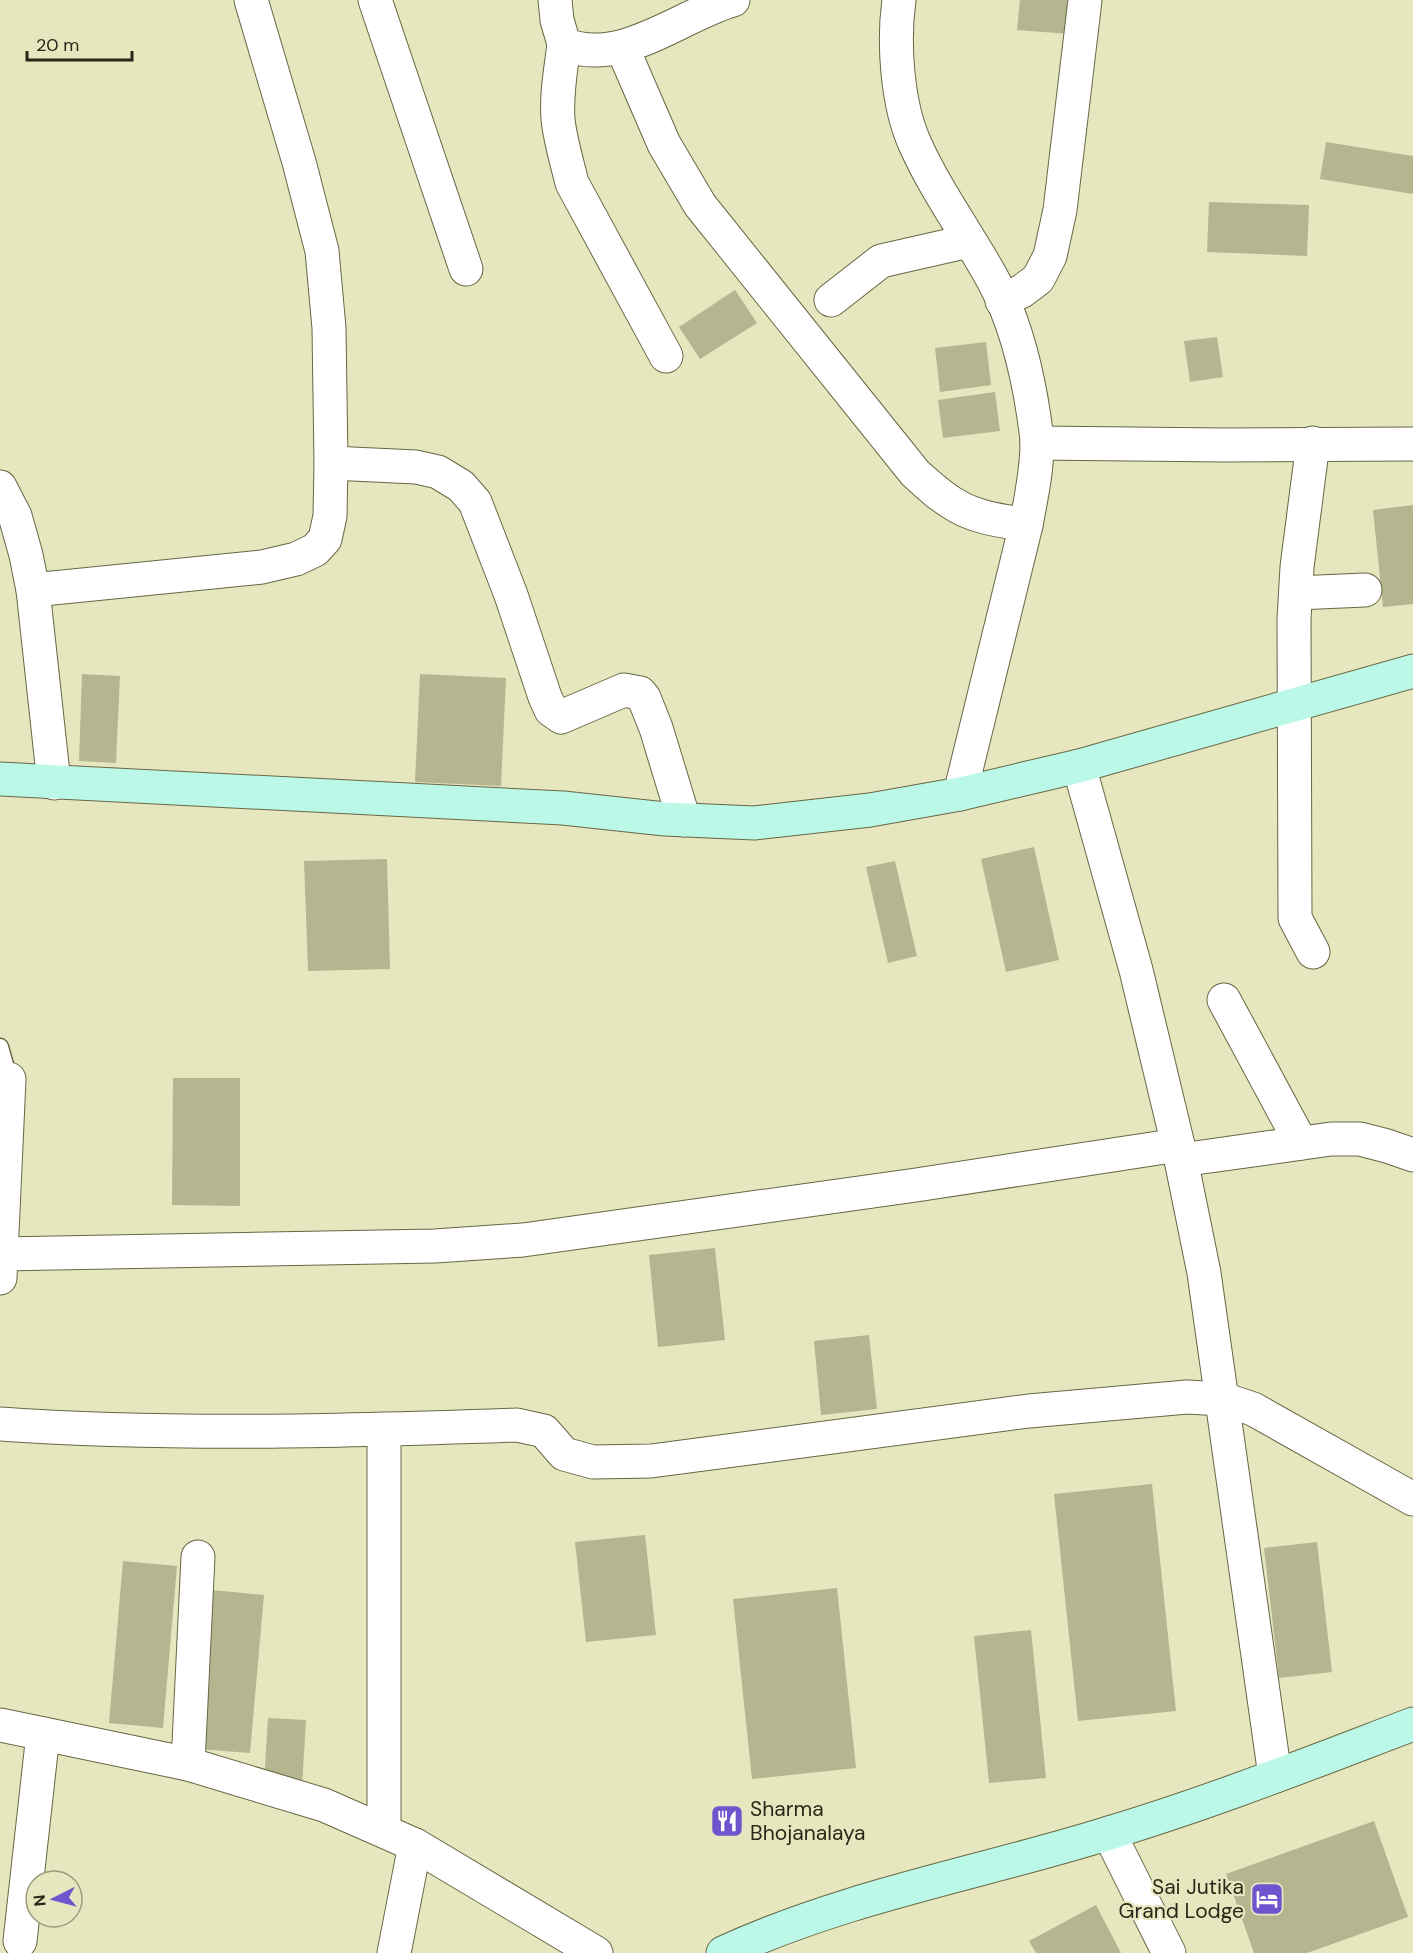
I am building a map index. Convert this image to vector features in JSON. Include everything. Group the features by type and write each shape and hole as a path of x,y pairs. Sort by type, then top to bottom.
{"street":[{"path":"33,590 262,567 296,559 315,550 325,539 330,516 331,463 329,328 322,251 299,162 251,0"},
{"path":"375,0 466,269"},
{"path":"555,0 557,20 564,44 558,91 558,119 572,183 666,356"},
{"path":"899,0 897,50 906,117 914,142 992,279 1002,301 1022,358 1030,390 1037,443 1034,483 1026,525 960,794"},
{"path":"1002,301 1022,291 1038,279 1050,256 1060,210 1085,0"},
{"path":"564,44 574,49 586,50 622,46 645,40 721,2"},
{"path":"622,46 664,144 700,205 915,473 958,508 1026,525"},
{"path":"831,300 881,261 969,241"},
{"path":"1037,443 1224,446 1313,443 1413,444"},
{"path":"1313,443 1297,567 1293,660 1295,918 1313,952"},
{"path":"331,463 416,467 438,472 462,486 475,502 511,595 536,674 551,710 561,717 624,690 640,693 645,698 657,728 684,820"},
{"path":"0,487 15,516 33,590 54,783"},
{"path":"1296,592 1365,590"},
{"path":"0,779 563,808 684,820 754,823 870,810 960,794 1079,766 1413,671"},
{"path":"1079,766 1136,970 1179,1152 1204,1274 1275,1776"},
{"path":"1224,1000 1301,1143"},
{"path":"9,1079 1,1266 504,1242 916,1185 1179,1152 1331,1139 1360,1139 1413,1155"},
{"path":"0,1424 67,1429 327,1432 517,1425 544,1431 564,1454 594,1462 651,1461 1080,1405 1187,1397 1223,1399 1253,1410 1413,1499"},
{"path":"384,1430 384,1830"},
{"path":"188,1764 198,1557"},
{"path":"723,1953 849,1905 1109,1833 1275,1776 1413,1724"},
{"path":"0,1725 188,1764 324,1805 416,1845 596,1953"},
{"path":"20,1941 43,1734"},
{"path":"1109,1833 1169,1953"},
{"path":"394,1953 416,1845"}],"lane":[{"path":"0,1047 9,1079"}],"building":[{"path":"1020,0 1072,0 1069,34 1017,30"},
{"path":"1326,142 1413,156 1413,194 1320,179"},
{"path":"1209,202 1309,205 1307,256 1207,252"},
{"path":"735,290 757,323 700,359 679,327"},
{"path":"1217,337 1223,377 1190,382 1184,341"},
{"path":"986,342 991,385 940,392 935,348"},
{"path":"995,392 1000,431 943,438 938,400"},
{"path":"1413,505 1413,604 1383,607 1373,510"},
{"path":"82,674 120,676 116,763 79,761"},
{"path":"420,674 506,678 501,786 415,782"},
{"path":"1034,847 1059,960 1006,972 981,859"},
{"path":"387,859 390,969 308,971 304,861"},
{"path":"895,861 917,956 888,963 866,867"},
{"path":"173,1078 240,1078 240,1206 172,1205"},
{"path":"715,1248 725,1340 658,1347 649,1255"},
{"path":"869,1335 877,1409 821,1415 814,1341"},
{"path":"1152,1484 1176,1711 1078,1721 1054,1494"},
{"path":"645,1535 656,1635 586,1642 575,1542"},
{"path":"1317,1542 1332,1672 1279,1678 1264,1548"},
{"path":"123,1561 177,1566 163,1728 109,1723"},
{"path":"837,1588 856,1768 752,1779 733,1599"},
{"path":"212,1590 264,1595 250,1753 198,1749"},
{"path":"1031,1630 1046,1778 989,1783 974,1636"},
{"path":"268,1718 306,1720 302,1786 264,1783"},
{"path":"1374,1821 1408,1917 1307,1953 1254,1953 1226,1874"},
{"path":"1096,1905 1121,1953 1036,1953 1029,1941"}],"place":[{"name":"Sharma Bhojanalaya","path":"727,1821"},
{"name":"Sai Jutika Grand Lodge","path":"1267,1899"}]}
